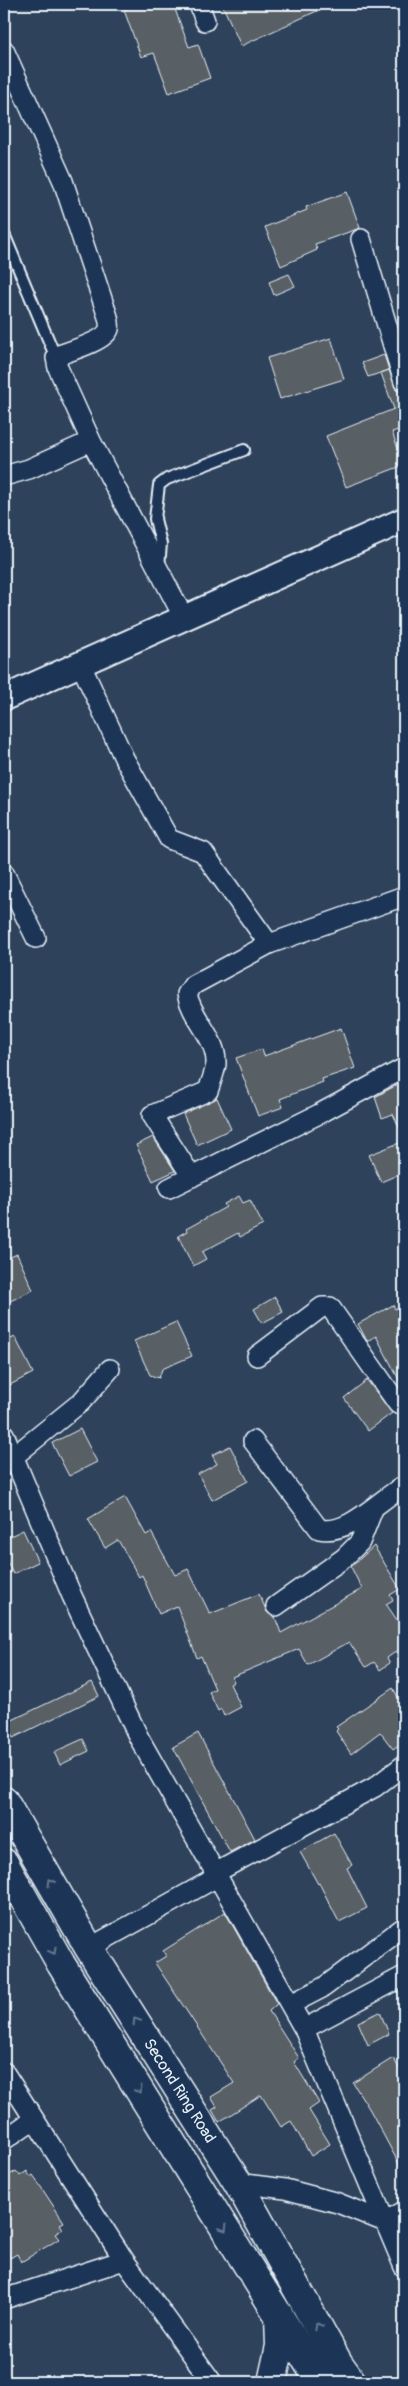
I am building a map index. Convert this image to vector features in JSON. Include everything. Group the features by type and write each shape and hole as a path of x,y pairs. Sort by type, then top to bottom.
{"highway":[{"name":"Second Ring Road","path":"4,1802 89,1948 238,2183 327,2378"},
{"name":"Second Ring Road","path":"4,1863 61,1964 279,2316 327,2378"},
{"path":"272,2382 280,2346 279,2316"}],"street":[{"path":"4,50 63,180 109,324 105,335 56,358 58,368 91,442 184,618"},
{"path":"361,239 404,382"},
{"path":"4,476 91,442"},
{"path":"4,698 404,520"},
{"path":"80,665 124,758 169,839 203,852 269,944"},
{"path":"4,873 36,938"},
{"path":"192,1177 152,1115 208,1091 216,1064 213,1048 193,1013 187,994 193,985 269,944 404,896"},
{"path":"169,1188 319,1114 404,1068"},
{"path":"257,1356 322,1308 330,1307 402,1407"},
{"path":"13,1457 81,1402 110,1369"},
{"path":"4,1434 72,1596 139,1738 304,2029 404,2267"},
{"path":"253,1441 319,1529 329,1531 344,1527 404,1486"},
{"path":"276,1606 344,1558 360,1542 373,1509"},
{"path":"89,1948 210,1881 214,1873 375,1786 404,1765"},
{"path":"291,2004 324,1987 404,1927"},
{"path":"304,2029 404,1976"},
{"path":"4,2072 124,2260 212,2382"},
{"path":"4,2140 34,2120"},
{"path":"238,2183 285,2189 329,2201 385,2222"},
{"path":"385,2222 404,2211"},
{"path":"4,2299 124,2260"}],"lane":[{"path":"4,234 56,358"},
{"path":"158,570 161,544 155,519 159,485 167,479 244,450"}],"building":[{"path":"142,4 173,4 189,47 198,44 210,78 169,93 154,53 141,57 124,10"},
{"path":"222,4 332,4 241,46"},
{"path":"347,192 360,228 315,244 317,250 281,266 265,227 307,210 306,207"},
{"path":"289,274 295,286 274,295 269,282"},
{"path":"331,338 344,379 280,399 267,358"},
{"path":"384,355 389,370 368,377 362,363"},
{"path":"389,370 396,390 404,394 404,431 401,429 392,432 404,465 346,487 326,436 394,409 381,373"},
{"path":"341,1028 355,1068 322,1079 323,1082 280,1099 283,1107 258,1116 236,1058 262,1049 264,1056"},
{"path":"404,1081 404,1138 393,1114 382,1118 375,1097"},
{"path":"217,1098 231,1129 197,1145 183,1114"},
{"path":"153,1137 175,1171 153,1181 136,1145"},
{"path":"404,1141 404,1172 381,1182 369,1155"},
{"path":"239,1196 243,1203 250,1200 263,1225 240,1237 238,1233 202,1252 206,1259 193,1266 178,1236 187,1231 186,1229 226,1207 224,1204"},
{"path":"17,1254 33,1290 4,1304 4,1260"},
{"path":"275,1297 283,1312 262,1323 254,1309"},
{"path":"393,1305 395,1309 404,1305 404,1389 376,1336 367,1341 358,1324"},
{"path":"176,1322 192,1356 162,1369 159,1378 150,1375 134,1341"},
{"path":"15,1337 33,1373 4,1388 4,1342"},
{"path":"367,1380 392,1413 368,1431 344,1398"},
{"path":"80,1429 97,1462 69,1476 52,1443"},
{"path":"230,1446 248,1481 212,1500 198,1474 217,1464 212,1455"},
{"path":"125,1497 146,1535 151,1532 175,1575 188,1569 210,1614 259,1594 267,1612 275,1617 281,1633 362,1589 351,1567 374,1546 400,1589 390,1595 393,1600 386,1604 404,1630 404,1646 387,1658 390,1663 380,1670 374,1662 366,1667 349,1642 308,1665 299,1649 232,1677 234,1682 230,1684 241,1707 224,1716 221,1709 218,1711 209,1692 215,1689 201,1656 197,1658 177,1606 159,1614 142,1575 139,1577 118,1540 105,1548 88,1519"},
{"path":"23,1530 38,1562 13,1574 4,1555 4,1539"},
{"path":"92,1682 99,1696 13,1738 6,1723"},
{"path":"393,1688 398,1697 404,1692 404,1741 393,1749 380,1732 351,1754 336,1731 338,1729 336,1727"},
{"path":"198,1733 255,1839 230,1852 173,1747"},
{"path":"83,1739 89,1751 60,1765 54,1752"},
{"path":"334,1833 352,1865 347,1868 367,1908 339,1922 319,1883 300,1852"},
{"path":"225,1912 277,2004 269,2011 299,2058 294,2062 319,2103 309,2110 330,2144 311,2156 291,2121 281,2127 261,2095 219,2122 212,2110 217,2107 211,2097 234,2083 155,1963 166,1956 163,1951"},
{"path":"380,2012 389,2034 368,2045 358,2022"},
{"path":"393,2058 404,2076 404,2173 353,2083"},
{"path":"16,2171 20,2176 27,2171 30,2177 33,2175 64,2222 60,2224 63,2229 55,2234 59,2239 21,2262 17,2254 10,2258 4,2248 4,2178"}]}
